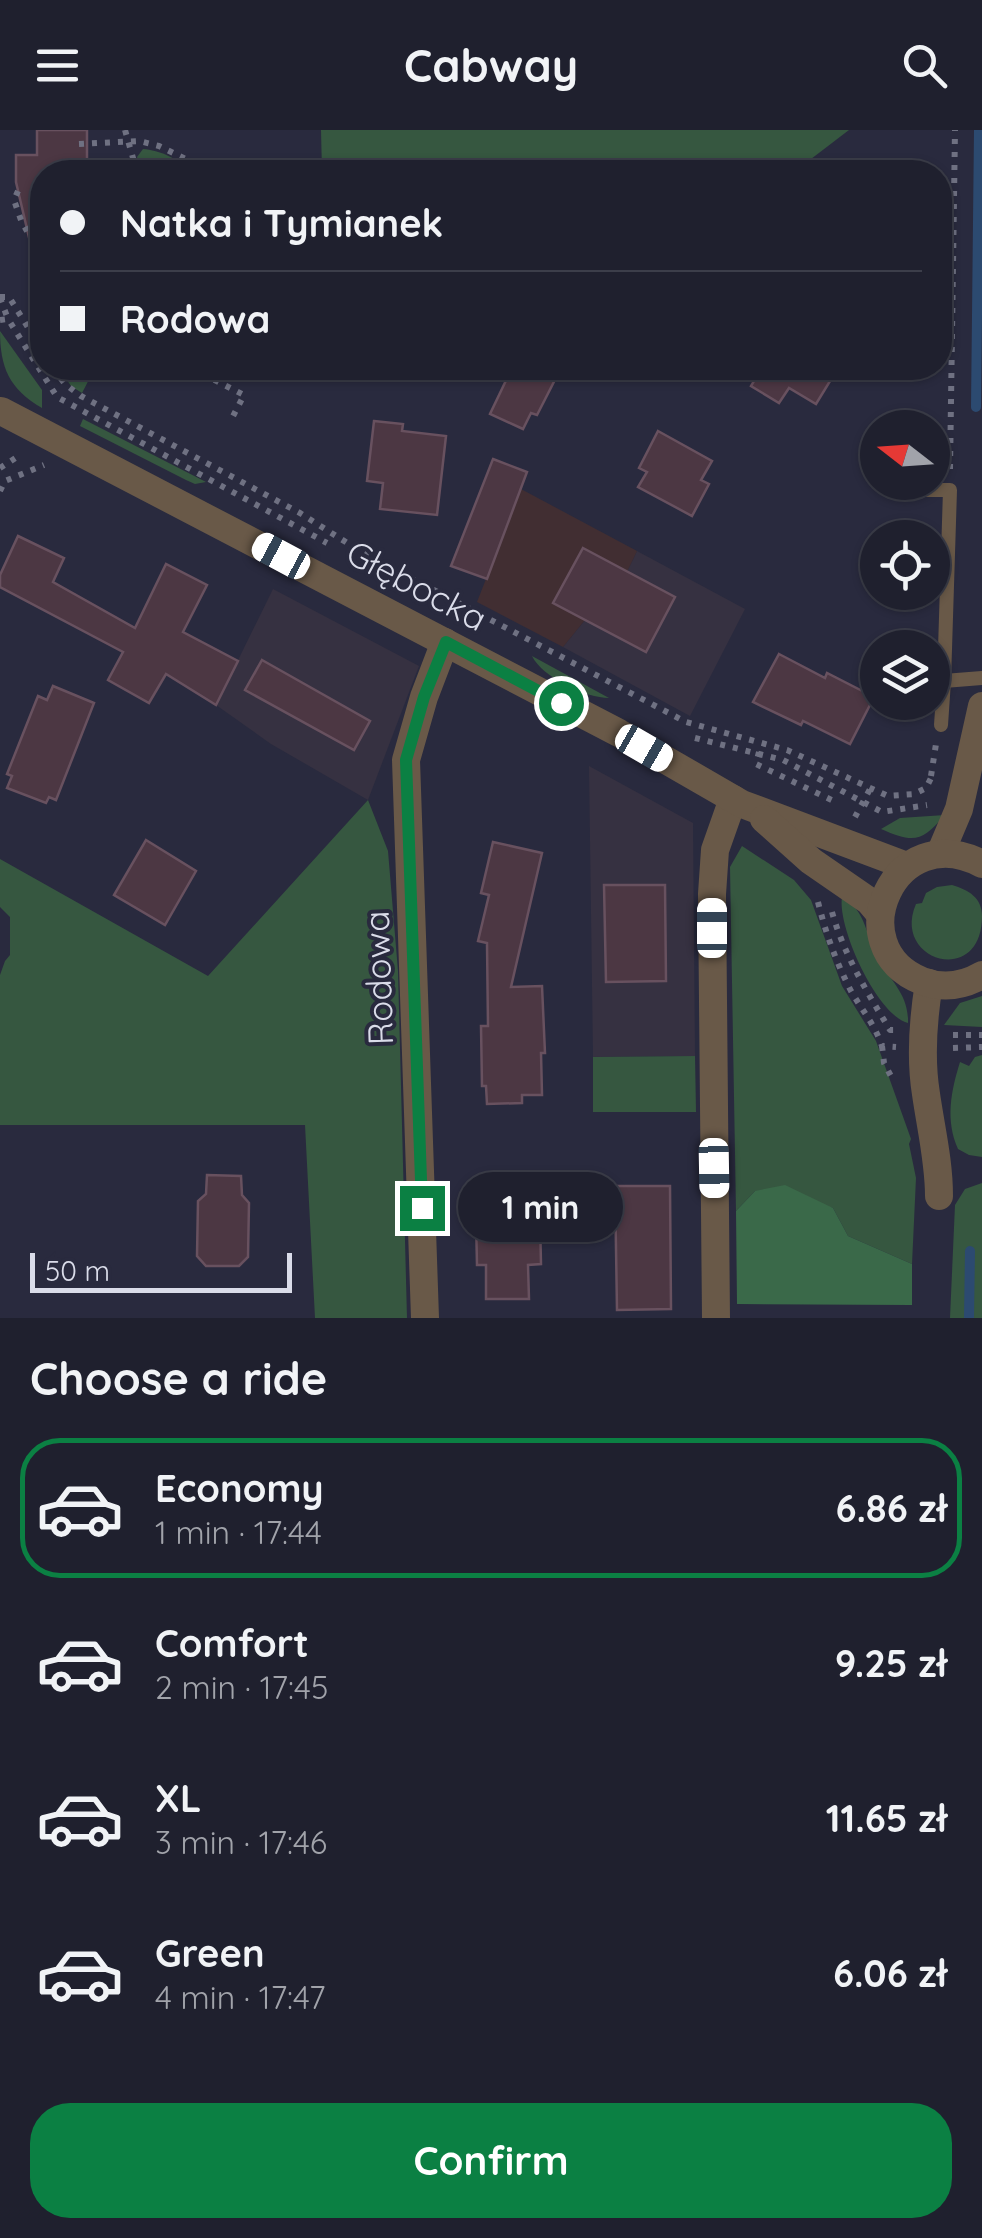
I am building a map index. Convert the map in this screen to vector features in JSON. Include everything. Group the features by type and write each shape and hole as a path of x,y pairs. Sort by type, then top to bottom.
{"street":[{"name":"Głębocka","path":"0,384 4,397 0,412 619,733 738,802 811,861 868,900 880,914"},
{"name":"Rodowa","path":"425,1318 406,760 424,697 446,642"},
{"path":"940,854 962,798 982,706"},
{"name":"Głębocka","path":"738,802 907,866"},
{"path":"716,1318 712,894 716,850 738,802"},
{"path":"982,864 967,857 940,854 907,866 888,887 880,914 882,936 892,958 908,974 929,983 955,985 982,975"},
{"path":"929,983 922,1048 940,1196"}],"lane":[{"path":"946,630 950,500"},
{"path":"950,681 982,678"},
{"path":"940,720 940,725"}],"path":[{"path":"125,130 133,160"},
{"path":"952,346 955,130"},
{"path":"78,144 146,142 185,160"},
{"path":"18,191 14,198 30,237"},
{"path":"30,329 9,296 0,298 4,319 30,357"},
{"path":"45,380 57,397 303,527 336,549"},
{"path":"64,380 75,393 300,513 363,553 686,722 787,750 888,796 914,794 926,788 931,778 962,798"},
{"path":"215,380 244,395 230,422"},
{"path":"950,490 952,380"},
{"path":"0,491 5,480 49,463"},
{"path":"684,734 790,763 882,812 962,798"},
{"path":"761,742 756,764 857,813"},
{"path":"816,888 830,950 853,995 876,1028 882,1046 982,1047"}],"shaded area":[{"path":"521,489 637,551 627,572 582,548 553,603 585,620 563,647 477,602"},
{"path":"637,551 745,609 690,716 563,647 585,620 600,627"},
{"path":"273,589 419,666 368,800 271,744 216,705"},
{"path":"589,766 693,823 695,1056 593,1057"}],"green space":[{"path":"321,130 849,130 810,160 322,160"},
{"path":"143,149 175,160 138,160"},
{"path":"0,331 30,373 30,380 35,380 42,390 42,408 14,385 2,356"},
{"path":"67,380 89,380 82,393"},
{"path":"83,419 206,482 195,484 186,480 80,426"},
{"path":"532,656 609,698 566,685"},
{"path":"368,800 388,851 398,971 407,1318 315,1318 305,1125 0,1125 0,975 10,955 10,917 0,907 0,859 208,976"},
{"path":"945,815 917,837 902,837 881,829 900,818"},
{"path":"742,846 794,880 811,900 842,986 876,1041 911,1139 916,1178 912,1264 848,1236 833,1208 755,1191 736,1211 730,867"},
{"path":"952,885 973,896 980,904 982,916 978,938 968,953 955,959 926,952 916,940 912,924 916,904 922,903 926,893"},
{"path":"842,897 861,916 878,958 902,996 908,1023 896,1017 872,988 846,928"},
{"path":"982,996 982,1027 944,1025 960,1003"},
{"path":"982,1055 982,1157 958,1149 951,1116 960,1062 969,1066"},
{"path":"695,1056 696,1112 593,1112 593,1057"},
{"path":"982,1183 982,1318 950,1318 955,1205 965,1189"},
{"path":"785,1185 833,1208 848,1236 912,1264 912,1305 737,1304 736,1211 755,1191"}],"building":[{"path":"37,130 87,130 87,160 30,160 30,242 16,182 16,155 37,155"},
{"path":"506,380 555,380 537,415 531,413 523,429 490,414"},
{"path":"755,380 831,380 816,404 789,388 779,403 751,386"},
{"path":"374,421 403,424 402,431 446,436 437,515 380,509 383,483 367,481"},
{"path":"658,431 712,461 701,480 709,484 692,516 638,487 647,472 639,468"},
{"path":"493,459 527,472 487,579 451,566"},
{"path":"18,536 64,558 53,582 135,628 166,564 207,585 183,632 238,661 216,705 166,674 149,703 108,680 123,652 0,587 0,575"},
{"path":"583,548 675,597 646,652 553,603"},
{"path":"779,654 825,678 827,673 860,690 862,720 850,744 753,702"},
{"path":"262,660 370,721 354,750 245,690"},
{"path":"53,686 94,703 56,800 49,797 46,803 7,788 12,776 7,774 38,696 47,700"},
{"path":"146,840 196,871 165,925 114,895"},
{"path":"493,842 542,853 511,987 542,986 542,1095 522,1095 522,1103 487,1104 486,1086 482,1086 481,1026 488,1026 487,943 478,941 489,895 481,893"},
{"path":"604,885 665,885 666,981 606,982"},
{"path":"207,1175 241,1176 242,1195 249,1203 248,1257 239,1266 206,1266 197,1256 198,1201 206,1194"},
{"path":"615,1186 670,1186 671,1309 617,1310"},
{"path":"509,1209 518,1218 540,1218 541,1264 528,1265 529,1299 486,1299 486,1265 477,1265 476,1219 499,1219"}],"waterway":[{"path":"976,407 979,130"},
{"path":"969,1318 970,1251"}],"route":[{"path":"422,1208 406,760 424,697 446,642 561,703"}]}
